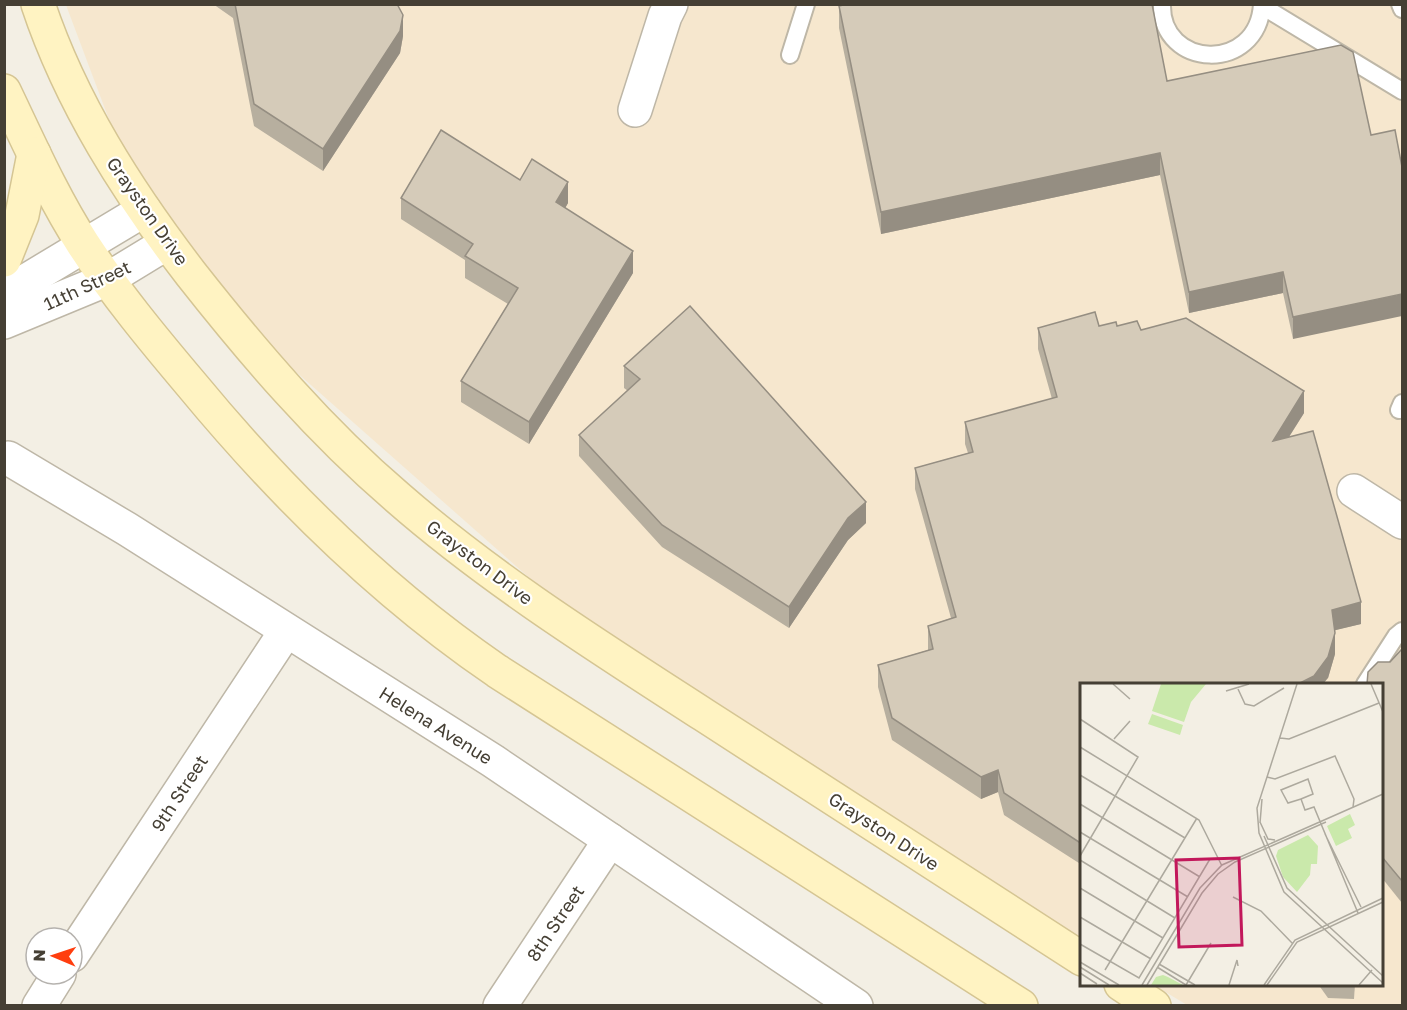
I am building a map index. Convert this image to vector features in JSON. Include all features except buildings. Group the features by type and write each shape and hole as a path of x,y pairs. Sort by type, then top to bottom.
{"main road":[{"name":"Grayston Drive","path":"38,4 80,101 106,151 167,243 230,324 286,389 357,461 442,535 548,614 1080,958"},
{"path":"4,91 34,154 83,244 108,279 162,350 261,467 358,562 420,616 497,670 1021,1005"},
{"path":"4,260 22,215 34,154"},
{"path":"1124,986 1154,1005"}],"street":[{"path":"635,111 671,4"},
{"name":"11th Street","path":"4,294 83,244 144,210"},
{"name":"11th Street","path":"4,322 108,279 167,243"},
{"name":"Helena Avenue","path":"8,458 127,529 493,761 856,1005"},
{"path":"1354,491 1402,522"},
{"name":"9th Street","path":"84,937 286,631"},
{"name":"8th Street","path":"500,1005 610,840"},
{"path":"39,1005 51,986"}],"lane":[{"path":"790,55 806,4"},
{"path":"1162,4 1167,28 1177,42 1191,51 1207,56 1223,54 1239,48 1251,37 1259,23 1262,5 1402,91"},
{"path":"1400,4 1402,9"},
{"path":"1366,683 1396,636 1402,631"}],"shaded area":[{"path":"66,5 1402,5 1402,1005 1187,1005 1156,986 1383,986 1383,683 1080,683 1080,937 559,604 158,250"}]}
